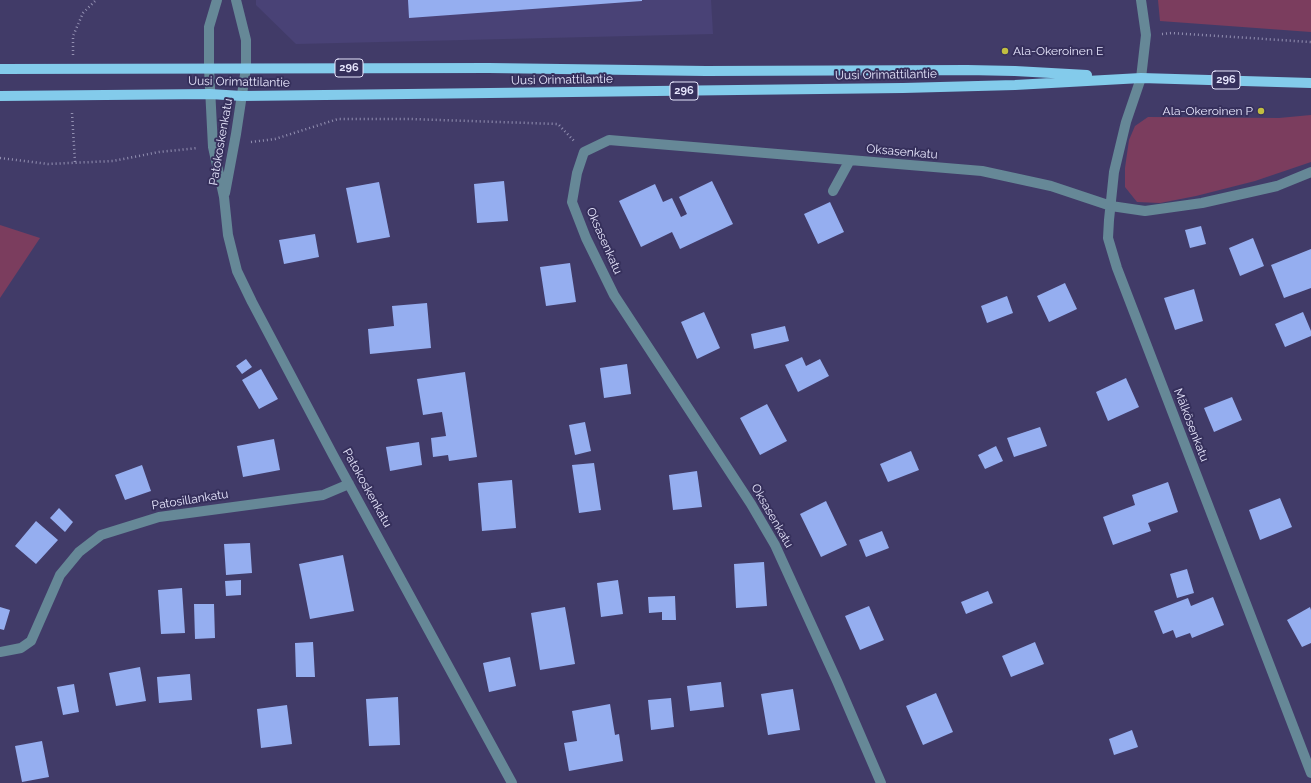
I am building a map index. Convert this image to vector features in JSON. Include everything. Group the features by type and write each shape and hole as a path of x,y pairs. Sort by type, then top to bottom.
{"main road":[{"name":"Uusi Orimattilantie","path":"0,70 209,68 489,68 706,71 967,70 1057,73 1125,79"},
{"name":"Uusi Orimattilantie","path":"0,96 210,94 242,96 903,88 1015,85 1141,78 1311,83"}],"street":[{"name":"Patokoskenkatu","path":"217,0 208,27 213,147 224,197 228,235 237,271 252,302 512,783"},
{"name":"Patokoskenkatu","path":"224,197 246,68 246,40 236,0"},
{"name":"Mälkösenkatu","path":"1141,0 1146,35 1141,78 1126,122 1114,172 1108,238 1116,268 1311,773"},
{"name":"Oksasenkatu","path":"881,783 775,545 751,504 614,295 586,238 572,202 577,173 584,152 609,140 982,171 1050,186 1111,206 1145,211 1202,203 1277,186 1311,172"},
{"path":"833,191 850,160"},
{"name":"Patosillankatu","path":"0,652 21,648 31,641 36,626 60,575 79,552 101,535 159,517 322,495 350,484"}],"path":[{"path":"73,55 73,36 83,13 96,0"},
{"path":"1146,35 1172,33 1311,42"},
{"path":"72,113 75,162"},
{"path":"234,145 275,139 338,119 410,119 558,124 584,152"},
{"path":"0,158 48,164 113,161 159,152 213,147"}],"shaded area":[{"path":"256,0 711,0 713,34 296,44 256,5"},
{"path":"1158,0 1311,0 1311,32 1160,21"},
{"path":"1311,115 1311,162 1255,181 1196,196 1160,203 1137,202 1125,187 1125,168 1129,140 1135,126 1148,117 1279,118"},
{"path":"0,225 40,238 0,298"}],"building":[{"path":"408,0 642,0 642,1 409,18"},
{"path":"504,181 508,221 477,223 474,184"},
{"path":"712,181 733,224 680,249 672,232 641,247 619,201 655,184 663,202 672,198 681,217 687,214 679,197"},
{"path":"379,182 390,237 357,243 346,188"},
{"path":"830,202 844,232 818,244 804,214"},
{"path":"1201,226 1206,244 1190,248 1185,230"},
{"path":"315,234 319,257 284,264 279,240"},
{"path":"1253,238 1264,266 1240,276 1229,248"},
{"path":"1311,249 1311,288 1284,298 1271,265"},
{"path":"570,263 576,302 546,306 540,267"},
{"path":"1065,283 1077,309 1049,322 1037,296"},
{"path":"1194,289 1203,321 1175,330 1164,298"},
{"path":"1007,296 1013,313 987,323 981,306"},
{"path":"427,303 431,348 370,354 368,329 394,326 392,306"},
{"path":"704,312 720,348 697,359 681,322"},
{"path":"1303,312 1311,331 1311,336 1285,347 1275,324"},
{"path":"785,326 789,341 754,349 751,334"},
{"path":"802,357 806,366 820,359 829,376 798,392 785,365"},
{"path":"246,359 252,367 242,374 236,366"},
{"path":"627,364 631,394 604,398 600,368"},
{"path":"261,369 278,399 259,409 242,380"},
{"path":"465,372 477,457 449,461 448,455 433,457 431,438 446,436 442,412 423,415 417,379"},
{"path":"1126,378 1139,407 1108,421 1096,392"},
{"path":"1232,397 1242,420 1214,432 1204,408"},
{"path":"767,404 787,441 760,455 740,418"},
{"path":"585,422 591,451 575,455 569,425"},
{"path":"1040,427 1047,446 1014,457 1007,438"},
{"path":"274,439 280,470 243,477 237,446"},
{"path":"419,442 422,465 390,471 386,447"},
{"path":"996,446 1003,461 985,469 978,455"},
{"path":"911,451 919,470 888,482 880,464"},
{"path":"594,463 601,510 579,513 572,465"},
{"path":"142,465 151,491 125,500 115,475"},
{"path":"697,471 702,507 673,510 669,475"},
{"path":"512,480 516,528 482,531 478,483"},
{"path":"1168,482 1178,512 1148,523 1151,531 1113,545 1103,517 1135,505 1132,495"},
{"path":"1280,498 1292,527 1260,540 1249,510"},
{"path":"826,501 847,545 821,557 800,514"},
{"path":"59,508 73,522 65,532 50,518"},
{"path":"36,521 58,540 36,564 15,546"},
{"path":"882,531 889,548 866,557 859,540"},
{"path":"250,543 252,573 226,575 224,544"},
{"path":"343,555 354,611 310,619 299,564"},
{"path":"764,562 767,606 736,608 734,564"},
{"path":"1187,569 1194,593 1177,598 1170,574"},
{"path":"241,580 241,595 226,596 225,581"},
{"path":"618,580 623,614 601,617 597,583"},
{"path":"182,588 185,633 161,634 158,590"},
{"path":"988,591 993,603 966,614 961,602"},
{"path":"675,596 676,620 662,620 662,612 649,613 648,597"},
{"path":"1213,597 1224,625 1192,638 1190,633 1176,638 1173,630 1163,634 1154,611 1188,598 1191,606"},
{"path":"194,604 214,604 215,638 195,639"},
{"path":"869,606 884,640 860,650 845,616"},
{"path":"0,607 10,610 4,630 0,629"},
{"path":"565,607 575,664 540,670 531,613"},
{"path":"1310,607 1311,643 1302,647 1287,620"},
{"path":"313,642 315,677 296,677 295,643"},
{"path":"1035,642 1044,664 1011,677 1002,656"},
{"path":"510,657 516,686 489,692 483,663"},
{"path":"140,667 146,701 116,706 109,673"},
{"path":"190,674 192,700 159,703 157,677"},
{"path":"721,682 724,707 690,711 687,686"},
{"path":"74,684 79,712 63,715 57,687"},
{"path":"793,689 800,730 768,735 761,694"},
{"path":"936,693 953,732 923,745 906,706"},
{"path":"398,697 400,745 369,746 366,699"},
{"path":"671,698 674,727 651,730 648,700"},
{"path":"610,704 615,735 619,734 623,761 569,771 564,743 577,741 572,711"},
{"path":"287,705 292,744 261,748 257,709"},
{"path":"1132,730 1138,747 1114,755 1109,739"},
{"path":"42,741 49,777 22,782 15,746"}],"place":[{"name":"Ala-Okeroinen E","path":"1005,51"},
{"name":"Ala-Okeroinen P","path":"1261,111"}]}
